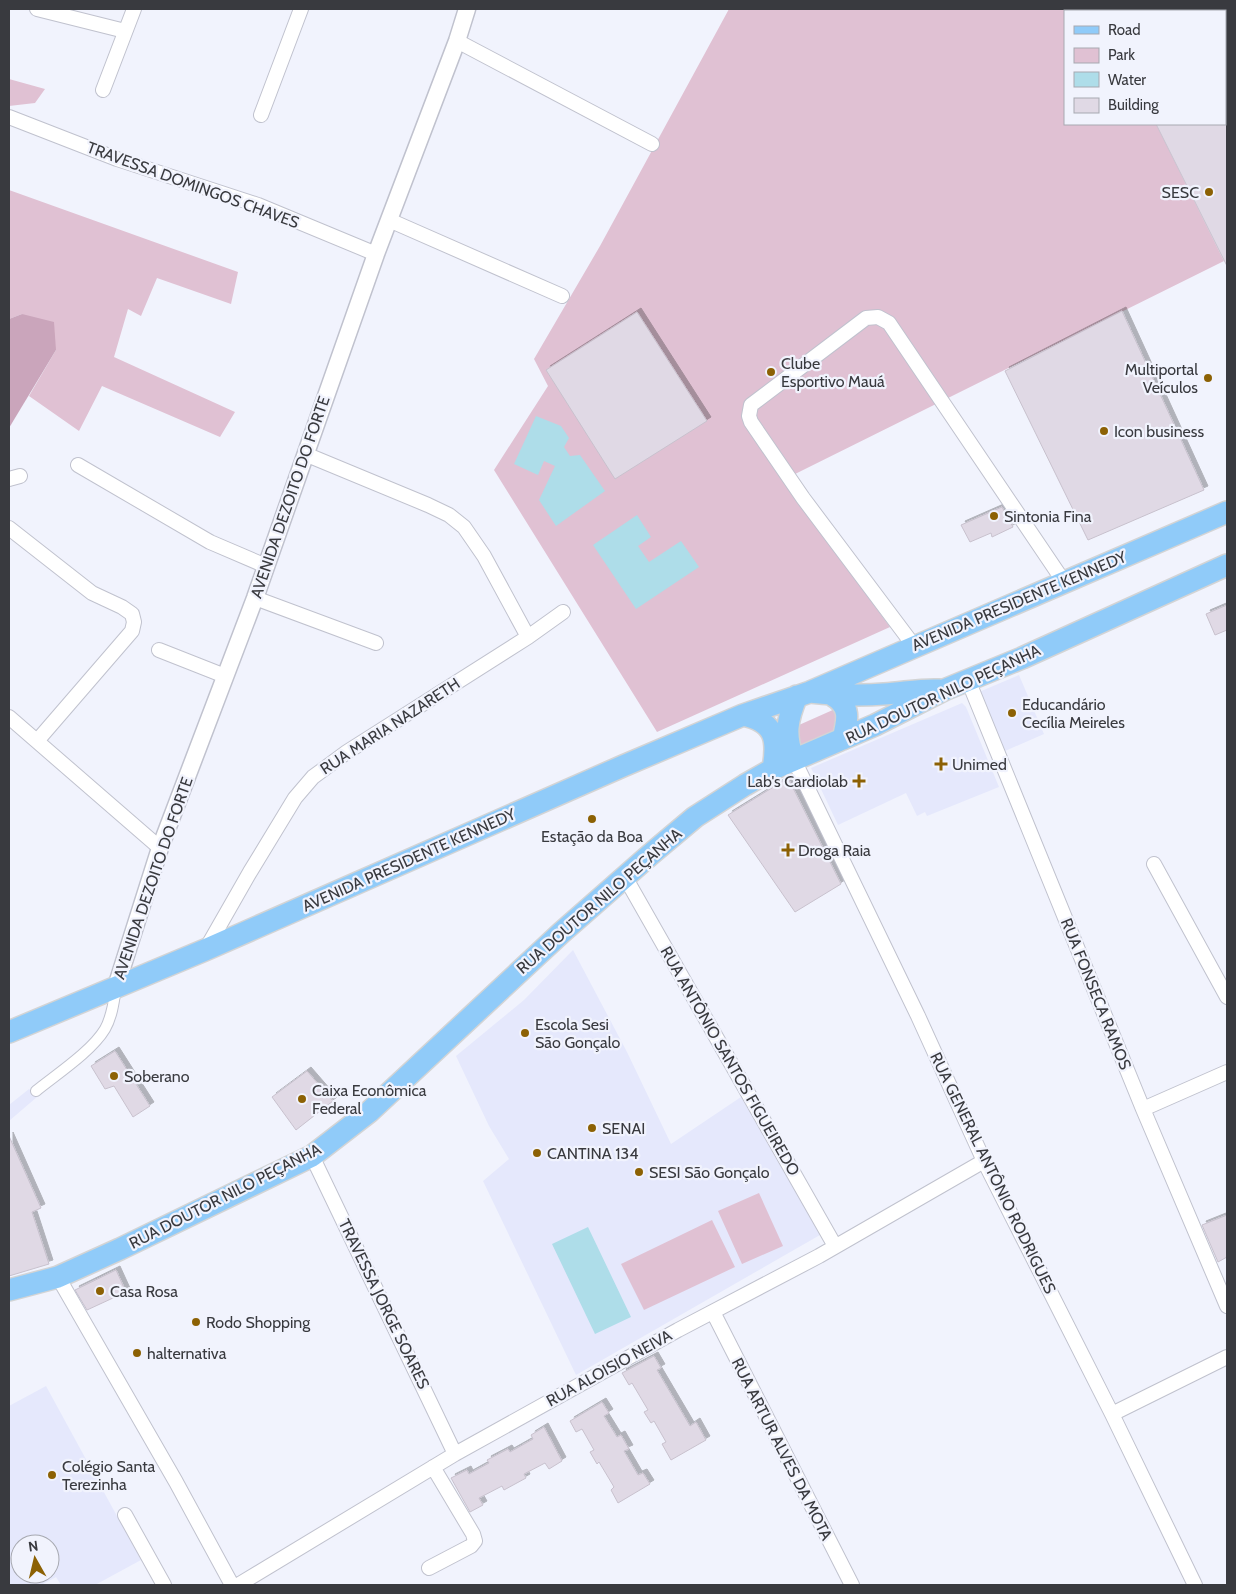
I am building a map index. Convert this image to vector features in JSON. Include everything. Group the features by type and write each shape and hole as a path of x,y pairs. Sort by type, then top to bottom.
{"main road":[{"name":"AVENIDA PRESIDENTE KENNEDY","path":"9,1032 205,950 743,715 804,694 1227,512"},
{"name":"RUA DOUTOR NILO PEÇANHA","path":"9,1290 58,1277 312,1156 369,1112 561,933 695,817 772,770 844,739 944,690 1022,658 1227,565"},
{"name":"AVENIDA PRESIDENTE KENNEDY","path":"804,694 848,696 886,694 922,689 944,690"},
{"path":"794,760 790,749 787,728 792,707 804,694"},
{"path":"832,695 845,706 847,713 844,739"},
{"path":"743,715 756,718 771,730 774,750 772,770"}],"street":[{"path":"38,9 126,31"},
{"path":"103,90 134,9"},
{"path":"261,115 301,9"},
{"name":"AVENIDA DEZOITO DO FORTE","path":"116,987 160,848 255,598 376,254 457,41 467,9"},
{"path":"457,41 652,144"},
{"name":"TRAVESSA DOMINGOS CHAVES","path":"9,117 117,159 258,206 376,254"},
{"path":"389,220 562,296"},
{"path":"914,646 803,498 751,422 750,416 751,406 866,318 878,317 890,323 1064,582"},
{"path":"305,454 428,505 449,515 464,527 484,556 528,637"},
{"path":"78,465 210,542 266,566"},
{"path":"9,528 92,592 132,614 134,622 132,630 37,741"},
{"path":"255,598 376,643"},
{"name":"RUA MARIA NAZARETH","path":"205,950 295,798 312,777 347,752 528,637 563,612"},
{"path":"159,650 225,676"},
{"name":"RUA FONSECA RAMOS","path":"968,680 1143,1109 1227,1304"},
{"path":"9,717 160,848"},
{"name":"RUA GENERAL ANTÔNIO RODRIGUES","path":"794,760 918,1016 984,1161 1112,1414 1195,1585"},
{"path":"1154,864 1227,998"},
{"name":"RUA ANTÔNIO SANTOS FIGUEIREDO","path":"625,877 835,1246"},
{"path":"36,1091 91,1046 106,1028 112,1012 116,987"},
{"path":"1143,1109 1227,1072"},
{"name":"TRAVESSA JORGE SOARES","path":"312,1156 455,1454"},
{"name":"RUA ALOISIO NEIVA","path":"238,1585 455,1454 835,1246 984,1161"},
{"path":"58,1277 176,1482 232,1585"},
{"name":"RUA ARTUR ALVES DA MOTA","path":"712,1312 852,1585"},
{"path":"1112,1414 1227,1357"},
{"path":"429,1568 471,1546 475,1542 474,1534 434,1467"},
{"path":"125,1514 164,1585"}],"shaded area":[{"path":"22,314 54,322 56,350 9,428 9,319"},
{"name":"Educandário Cecília Meireles","path":"1019,675 1044,734 1005,751 979,692"},
{"name":"Unimed","path":"962,703 966,707 999,787 927,816 925,812 917,816 906,793 838,825 811,768"},
{"name":"SESI São Gonçalo","path":"573,950 627,1052 671,1144 741,1097 820,1235 576,1375 483,1181 509,1159 489,1126 456,1056 524,1000"},
{"path":"29,1089 37,1097 9,1121 9,1105"},
{"name":"Colégio Santa Terezinha","path":"46,1386 141,1560 95,1585 61,1585 60,1534 10,1534 10,1584 43,1584 9,1585 9,1406"}],"green space":[{"name":"Clube Esportivo Mauá","path":"729,9 1099,9 1064,10 1064,125 1156,125 1224,261 783,480 890,627 657,732 494,470 548,386 534,359 600,246"},
{"path":"9,79 45,89 35,103 9,106"},
{"path":"9,190 238,272 231,304 157,278 141,316 128,309 114,357 235,412 220,437 102,386 79,431 29,396 56,350 22,314 9,319"},
{"path":"838,709 836,733 799,749 792,734 799,725"},
{"path":"759,1193 783,1246 742,1264 718,1211"},
{"path":"712,1220 735,1267 644,1310 621,1264"}],"water":[{"path":"536,416 561,426 569,438 564,447 570,456 580,455 605,491 556,526 539,500 555,466 544,461 538,475 514,464"},
{"path":"637,515 651,537 638,546 649,562 681,541 699,567 636,609 593,545"},
{"path":"588,1227 631,1317 595,1334 552,1244"}],"building":[{"name":"SESC","path":"1227,124 1227,266 1156,125"},
{"path":"1122,311 1204,490 1088,540 1005,371"},
{"path":"637,312 707,421 615,479 546,370"},
{"name":"Sintonia Fina","path":"1002,507 1013,527 992,537 991,533 970,542 961,525"},
{"path":"1227,605 1227,630 1215,635 1206,614"},
{"name":"Droga Raia","path":"788,778 841,884 795,912 728,815"},
{"name":"Soberano","path":"115,1051 150,1106 133,1117 114,1086 105,1089 91,1066"},
{"name":"Caixa Econômica Federal","path":"307,1071 333,1101 296,1130 272,1097"},
{"path":"9,1136 41,1208 32,1212 49,1264 9,1276"},
{"path":"1227,1215 1227,1257 1218,1262 1202,1225"},
{"name":"Casa Rosa","path":"116,1270 126,1292 87,1310 75,1290"},
{"path":"654,1356 661,1368 657,1370 690,1426 696,1422 706,1440 671,1460 662,1444 666,1442 654,1421 651,1423 644,1412 648,1410 632,1383 629,1385 622,1373"},
{"path":"602,1402 609,1413 604,1416 617,1437 621,1435 629,1449 624,1451 638,1475 643,1473 650,1484 618,1503 611,1490 614,1487 599,1462 597,1464 590,1452 594,1450 582,1429 576,1432 570,1421"},
{"path":"544,1427 562,1461 549,1469 545,1463 524,1474 526,1478 504,1490 502,1486 479,1498 483,1505 470,1512 451,1478 467,1470 469,1474 489,1463 487,1460 508,1449 510,1452 533,1439 531,1435"}],"place":[{"name":"SESC","path":"1209,192"},
{"name":"Clube Esportivo Mauá","path":"771,372"},
{"name":"Multiportal Veículos","path":"1208,378"},
{"name":"Icon business","path":"1104,431"},
{"name":"Sintonia Fina","path":"994,516"},
{"name":"Educandário Cecília Meireles","path":"1012,713"},
{"name":"Unimed","path":"941,764"},
{"name":"Lab's Cardiolab","path":"859,781"},
{"name":"Estação da Boa","path":"592,819"},
{"name":"Droga Raia","path":"788,850"},
{"name":"Escola Sesi São Gonçalo","path":"525,1033"},
{"name":"Soberano","path":"114,1076"},
{"name":"Caixa Econômica Federal","path":"302,1099"},
{"name":"SENAI","path":"592,1128"},
{"name":"CANTINA 134","path":"537,1153"},
{"name":"SESI São Gonçalo","path":"639,1172"},
{"name":"Casa Rosa","path":"100,1291"},
{"name":"Rodo Shopping","path":"196,1322"},
{"name":"halternativa","path":"137,1353"},
{"name":"Colégio Santa Terezinha","path":"52,1475"}]}
